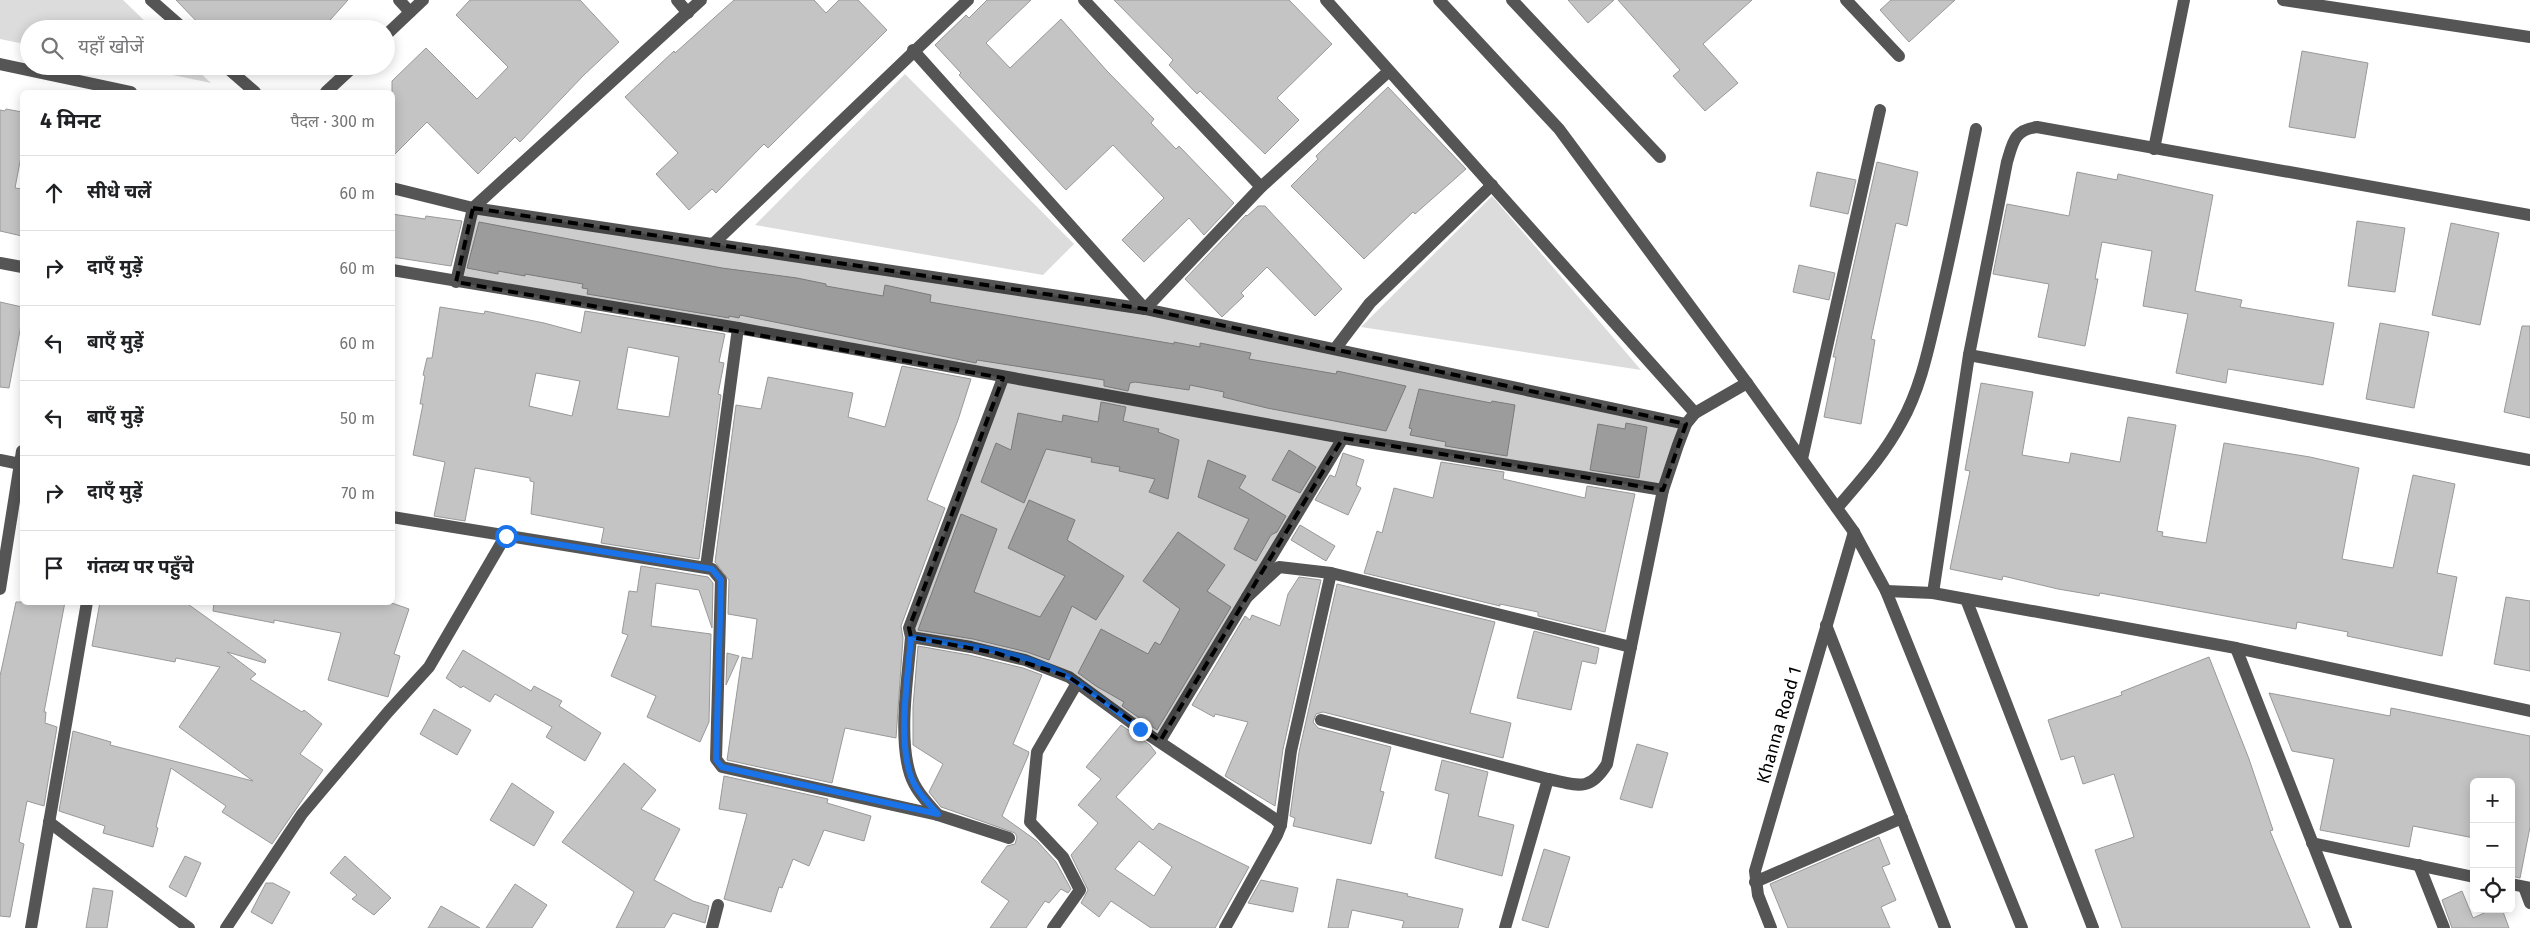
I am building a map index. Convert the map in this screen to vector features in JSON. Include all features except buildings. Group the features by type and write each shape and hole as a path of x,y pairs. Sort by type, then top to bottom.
{"street":[{"path":"152,0 174,20"},
{"path":"399,0 410,12"},
{"path":"395,26 423,0"},
{"path":"677,0 688,13"},
{"path":"456,282 473,208 702,0"},
{"path":"713,244 913,50 968,0"},
{"path":"1084,0 1261,187"},
{"path":"1326,0 1695,413"},
{"path":"1439,0 1559,128 1747,382 1854,532 1886,591 2022,928"},
{"path":"1512,0 1660,157"},
{"path":"1846,0 1899,56"},
{"path":"2154,149 2184,0"},
{"path":"2283,0 2530,37"},
{"path":"913,50 1145,309"},
{"path":"0,64 20,68"},
{"path":"1145,309 1261,187 1389,70"},
{"path":"51,75 122,90"},
{"path":"235,75 252,90"},
{"path":"328,90 344,75"},
{"path":"1802,459 1880,110"},
{"path":"1933,593 1969,354 2007,162 2014,139 2024,128 2037,127 2530,215"},
{"path":"1837,508 1880,457 1902,423 1915,392 1938,310 1976,129"},
{"path":"1335,349 1370,303 1492,185"},
{"path":"395,189 473,208 1145,309 1686,424"},
{"path":"0,263 20,267"},
{"path":"395,271 738,328 1003,378 1343,438 1662,490"},
{"path":"706,568 738,328"},
{"path":"1969,354 2530,460"},
{"path":"938,814 918,792 910,775 904,741 911,637 909,628 1003,378"},
{"path":"1321,720 1581,786 1598,778 1607,764 1662,490 1686,424 1695,413 1747,382"},
{"path":"1160,742 1343,438"},
{"path":"0,460 20,458"},
{"path":"0,589 20,470"},
{"path":"395,518 712,569 721,580 716,760 722,767 938,814 1009,838"},
{"name":"Khanna Road 1","path":"1771,928 1758,895 1755,870 1854,532"},
{"path":"226,928 302,814 388,712 429,668 506,536"},
{"path":"1247,597 1279,567 1331,573 1631,647"},
{"path":"1225,928 1281,825 1291,751 1331,573"},
{"path":"1886,591 1933,593 2236,648 2530,711"},
{"path":"1966,599 2093,928"},
{"path":"31,928 86,605"},
{"path":"1826,625 1945,928"},
{"path":"911,637 971,647 1025,660 1056,671 1077,683 1281,825"},
{"path":"2236,648 2346,928"},
{"path":"1053,928 1080,890 1063,857 1030,822 1037,752 1077,683"},
{"path":"1505,928 1548,779"},
{"path":"1755,882 1902,818"},
{"path":"49,822 189,928"},
{"path":"2312,843 2470,876"},
{"path":"2419,865 2444,928"},
{"path":"2522,886 2530,903"},
{"path":"712,928 718,905"}],"highlighted area":[{"path":"473,208 1145,309 1686,424 1663,490 1343,438 1160,741 1069,677 996,653 911,637 909,628 1003,378 456,282"}],"shaded area":[{"path":"0,0 123,0 144,20 20,20 20,43 0,39"},
{"path":"905,74 1074,244 1043,275 755,225"},
{"path":"173,75 203,75 211,83"},
{"path":"1492,196 1641,370 1361,327"}],"route":[{"path":"506,536 712,569 718,574 721,580 716,760 722,767 938,814 918,792 910,775 904,741 911,637 996,652 1056,671 1069,677 1140,729"}]}
